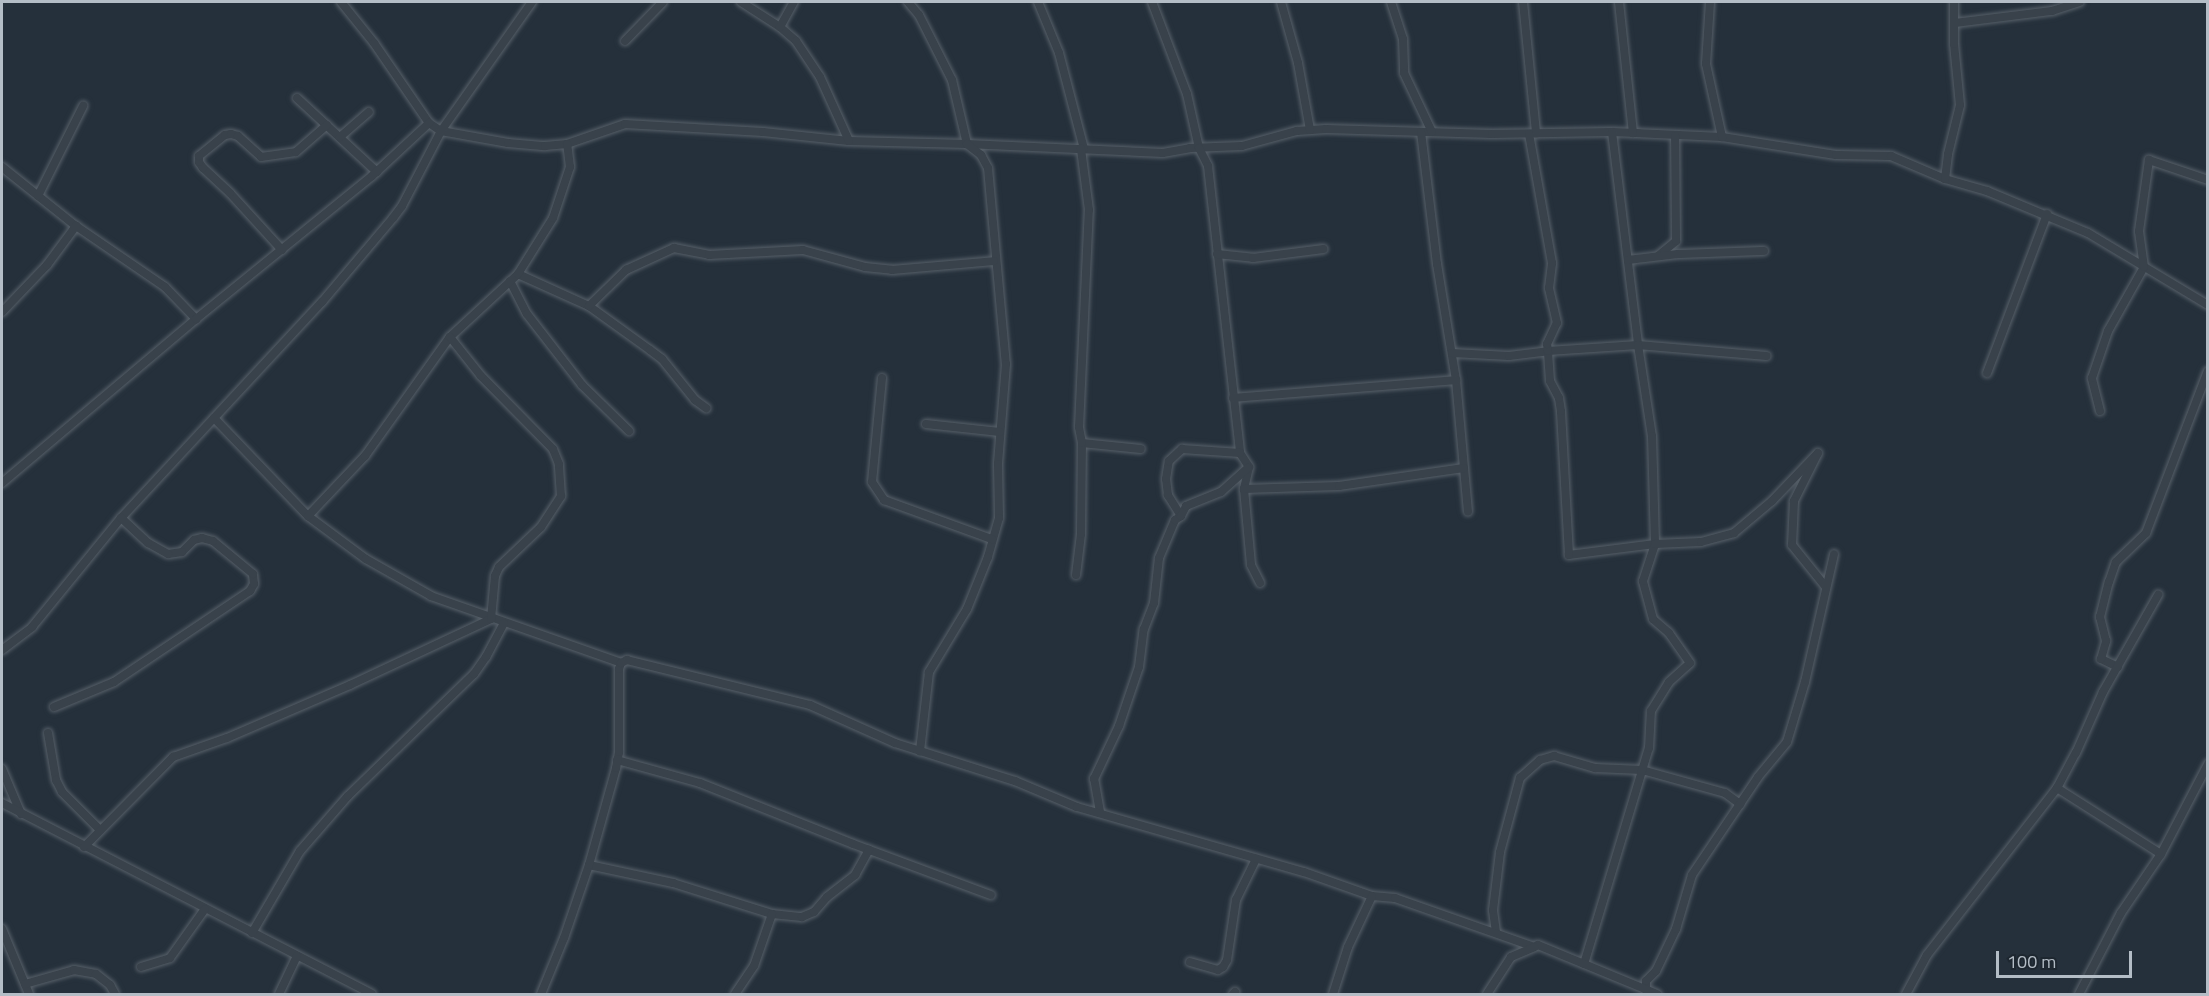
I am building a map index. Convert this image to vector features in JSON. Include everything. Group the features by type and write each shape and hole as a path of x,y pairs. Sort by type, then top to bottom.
{"street":[{"path":"341,2 374,43 420,115 429,123 441,131 508,143 545,146 567,144 625,124 763,132 849,141 1163,153 1199,148 1242,146 1297,131 1310,130 1532,134 1612,132 1722,137 1836,155 1891,156 1945,179 1987,191 2047,214 2103,241 2208,305"},
{"path":"2,650 32,627 121,518 322,302 393,218 402,206 441,131 532,2"},
{"path":"625,41 663,2"},
{"path":"741,2 780,27 796,41 820,77 849,141"},
{"path":"780,27 794,2"},
{"path":"908,2 919,15 952,80 967,144 981,155 988,168 994,261 1006,364 998,464 1000,506 988,557 967,609 929,672 920,751"},
{"path":"1038,2 1059,53 1083,149 1089,210 1082,320 1079,427 1082,443 1081,534 1076,575"},
{"path":"1152,2 1187,94 1199,148 1208,166 1240,453 1249,467 1244,489 1251,565 1260,583"},
{"path":"1281,2 1298,63 1310,130"},
{"path":"1391,2 1401,30 1404,73 1432,132"},
{"path":"1523,2 1532,134 1552,263 1549,288 1557,317 1557,323 1548,338 1548,351 1550,381 1561,411 1569,555 1655,544 1701,542 1734,533 1772,501 1818,453 1794,501 1792,545 1825,586"},
{"path":"1619,2 1633,133"},
{"path":"1710,2 1706,64 1722,137"},
{"path":"1945,179 1948,154 1960,105 1954,2"},
{"path":"1955,23 2052,11 2080,2"},
{"path":"297,98 377,172"},
{"path":"38,196 83,106"},
{"path":"340,137 369,111"},
{"path":"2,483 196,319 377,172 429,123"},
{"path":"282,250 204,168 199,162 199,156 225,135 231,134 238,136 261,157 296,152 327,124"},
{"path":"1421,132 1437,264 1456,380 1468,512"},
{"path":"1584,964 1649,748 1651,711 1669,682 1690,663 1669,633 1653,619 1643,581 1655,544 1652,436 1638,345 1612,132"},
{"path":"1658,256 1676,241 1675,136"},
{"path":"308,516 359,464 450,337 518,274 552,218 570,167 567,144"},
{"path":"2100,411 2092,378 2108,331 2144,267 2139,231 2149,160 2208,180"},
{"path":"2,166 76,226 165,287 196,319"},
{"path":"1987,373 2047,214"},
{"path":"2,310 47,265 76,226"},
{"path":"589,306 626,270 674,248 709,255 802,250 865,267 892,270 994,261"},
{"path":"1217,254 1253,258 1323,249"},
{"path":"1628,260 1658,256 1764,251"},
{"path":"518,274 589,306 662,359 695,400 706,408"},
{"path":"510,281 527,314 582,385 629,431"},
{"path":"450,337 481,376 553,449 559,464 561,496 541,527 499,567 495,576 491,619"},
{"path":"1452,353 1509,356 1638,345 1767,356"},
{"path":"2118,667 2101,659 2106,641 2100,617 2109,582 2116,562 2146,533 2208,371"},
{"path":"882,378 872,482 884,500 992,539"},
{"path":"1233,398 1456,380"},
{"path":"214,418 308,516 366,559 431,596 621,663"},
{"path":"926,424 1000,432"},
{"path":"1082,443 1140,449"},
{"path":"1181,516 1168,495 1166,479 1169,461 1182,449 1240,453"},
{"path":"1100,812 1094,779 1119,726 1139,667 1144,629 1154,603 1159,558 1175,520 1181,516 1186,506 1221,492 1249,467"},
{"path":"1244,489 1339,486 1464,468"},
{"path":"54,707 114,682 249,591 254,584 254,574 213,541 202,538 194,540 182,552 168,554 148,543 121,518"},
{"path":"1652,993 1646,981 1656,971 1676,929 1692,875 1740,804 1787,742 1805,682 1834,554"},
{"path":"1906,994 1927,955 2057,788 2076,753 2103,692 2158,595"},
{"path":"84,847 173,757 227,738 350,685 491,619"},
{"path":"252,933 300,851 348,796 474,674 504,623"},
{"path":"541,994 564,938 589,865 617,760 619,669 621,663 627,660 810,705 920,751 1015,781 1077,807 1304,872 1372,896 1395,898 1534,947"},
{"path":"48,733 57,780 62,792 100,830"},
{"path":"1496,932 1493,910 1500,852 1520,778 1531,766 1554,756 1595,768 1642,770 1725,794 1740,804"},
{"path":"617,760 700,783 869,850 992,895"},
{"path":"2079,994 2121,913 2161,854 2208,764"},
{"path":"2,769 21,814"},
{"path":"2057,788 2161,854"},
{"path":"2,803 372,994"},
{"path":"589,865 673,882 772,914 801,917 814,912 827,897 855,875 869,850"},
{"path":"1190,962 1218,970 1223,967 1227,960 1236,900 1256,859"},
{"path":"1333,994 1348,947 1372,896"},
{"path":"141,967 170,958 206,909"},
{"path":"735,994 754,966 772,914"},
{"path":"2,929 29,994"},
{"path":"1487,994 1511,957 1538,945 1652,993"},
{"path":"279,994 297,956"},
{"path":"25,984 74,970 103,979 115,994"}]}
